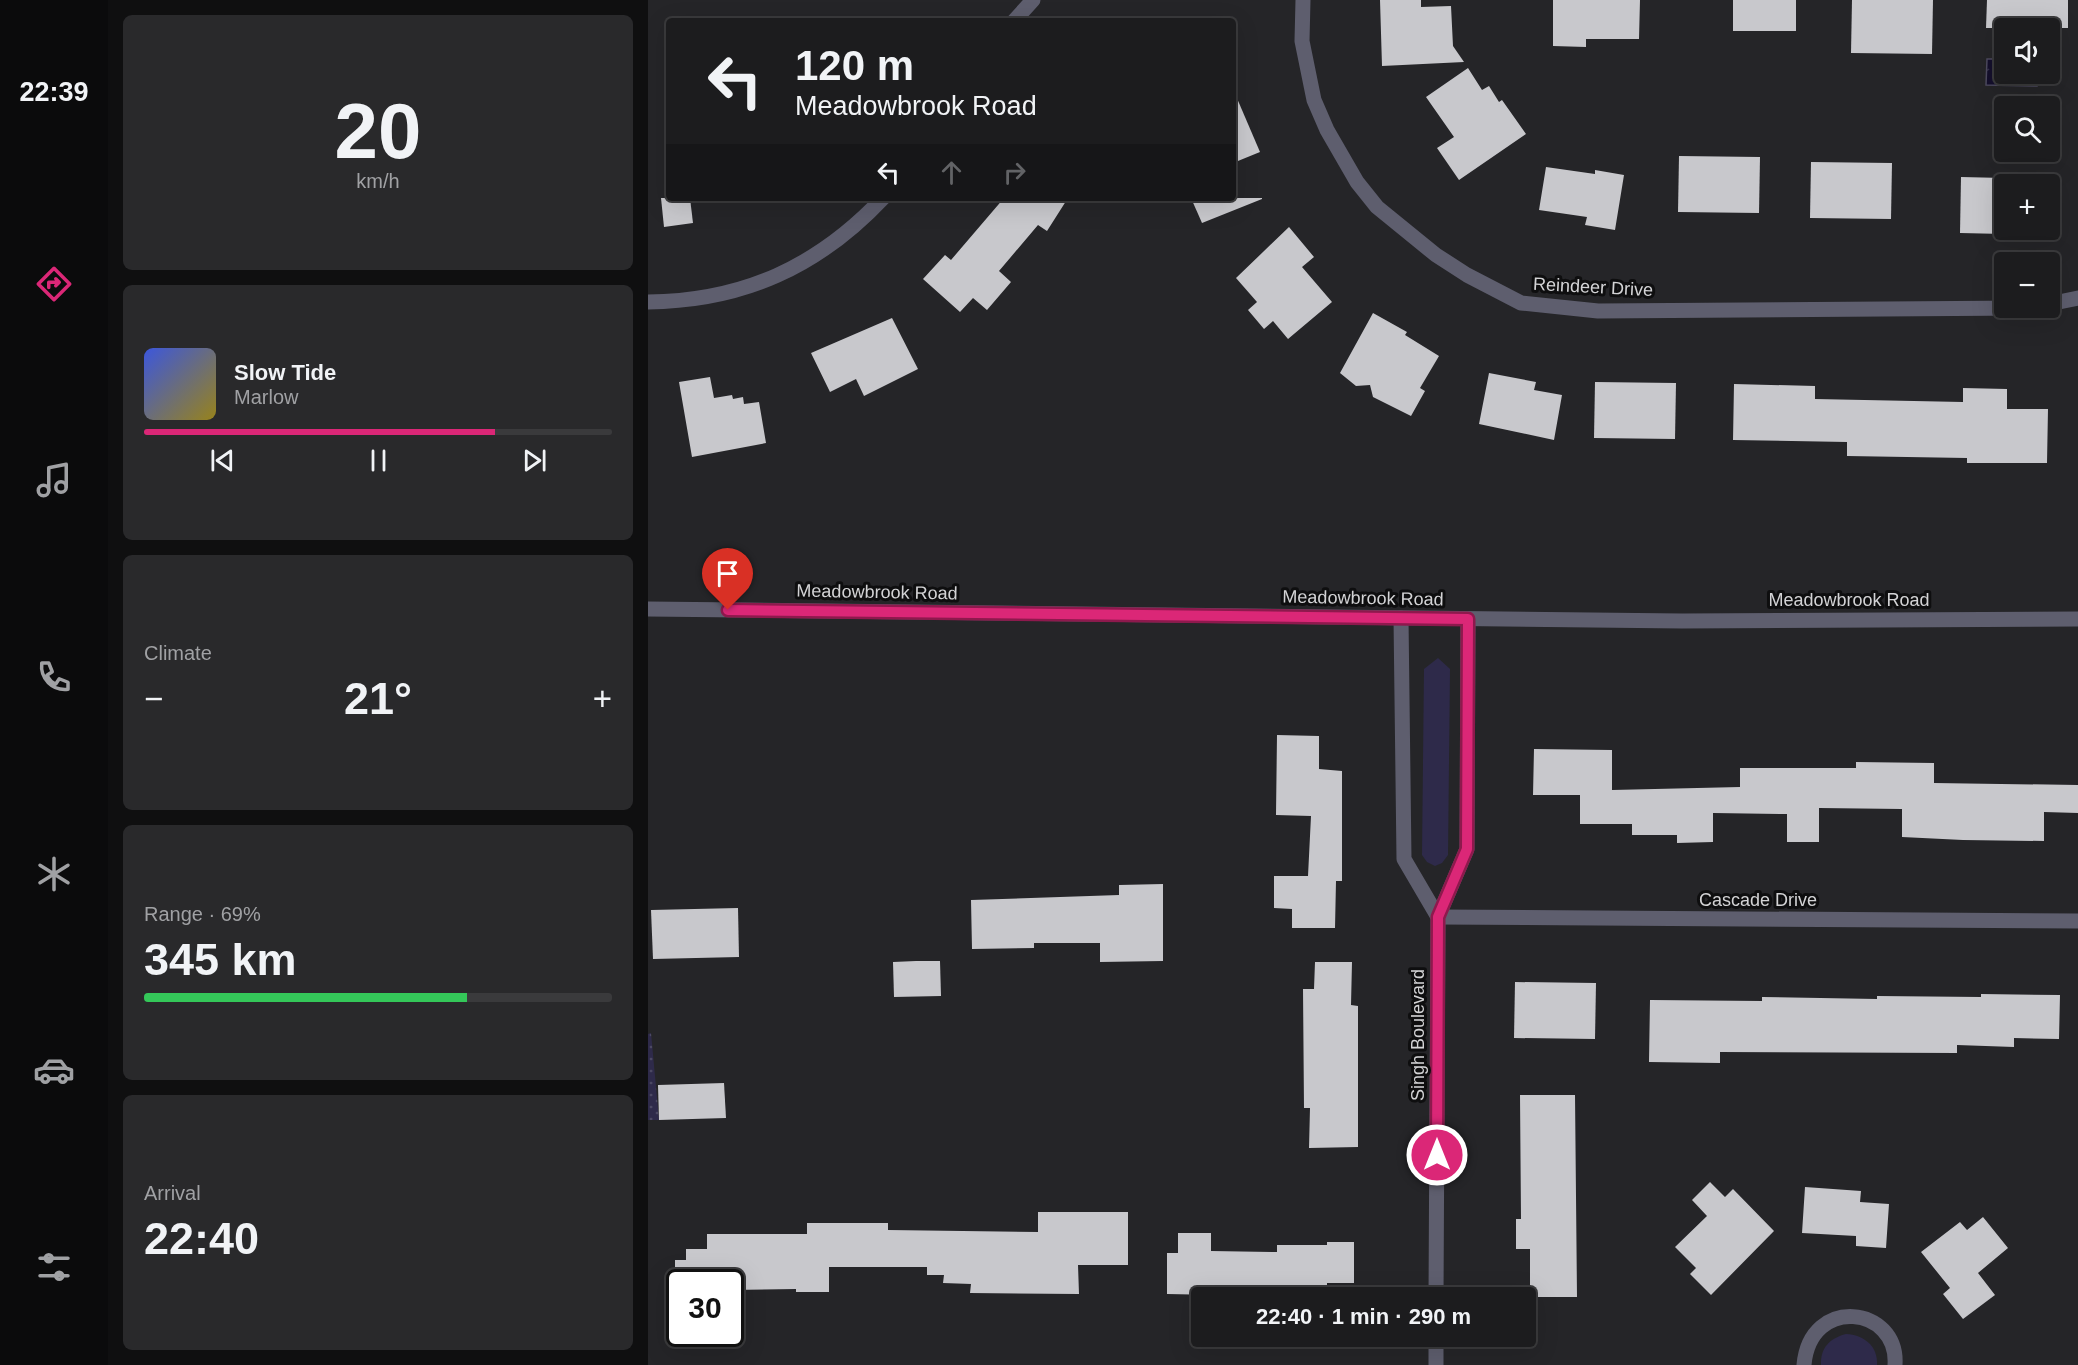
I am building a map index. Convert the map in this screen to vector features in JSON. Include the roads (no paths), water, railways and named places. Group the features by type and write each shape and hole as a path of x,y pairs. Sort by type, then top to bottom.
{"street":[{"name":"Reindeer Drive","path":"1302,0 1302,40 1314,100 1327,130 1357,182 1377,207 1436,255 1467,275 1521,303 1598,311 1994,308"},
{"path":"648,302 699,300 724,295 772,278 826,249 880,201"},
{"path":"2060,302 2078,298"},
{"name":"Meadowbrook Road","path":"648,609 1468,619 2078,619"},
{"path":"1401,618 1404,859 1438,917"},
{"name":"Singh Boulevard","path":"1436,1287 1438,917 1467,849 1468,619"},
{"name":"Cascade Drive","path":"1438,917 2078,921"},
{"path":"1804,1365 1811,1337 1821,1326 1834,1319 1848,1316 1863,1318 1876,1324 1893,1347 1895,1365"},
{"path":"1436,1347 1436,1365"}],"water":[{"path":"1987,59 1994,59 1994,84 2037,84 2037,86 1986,85"}]}
